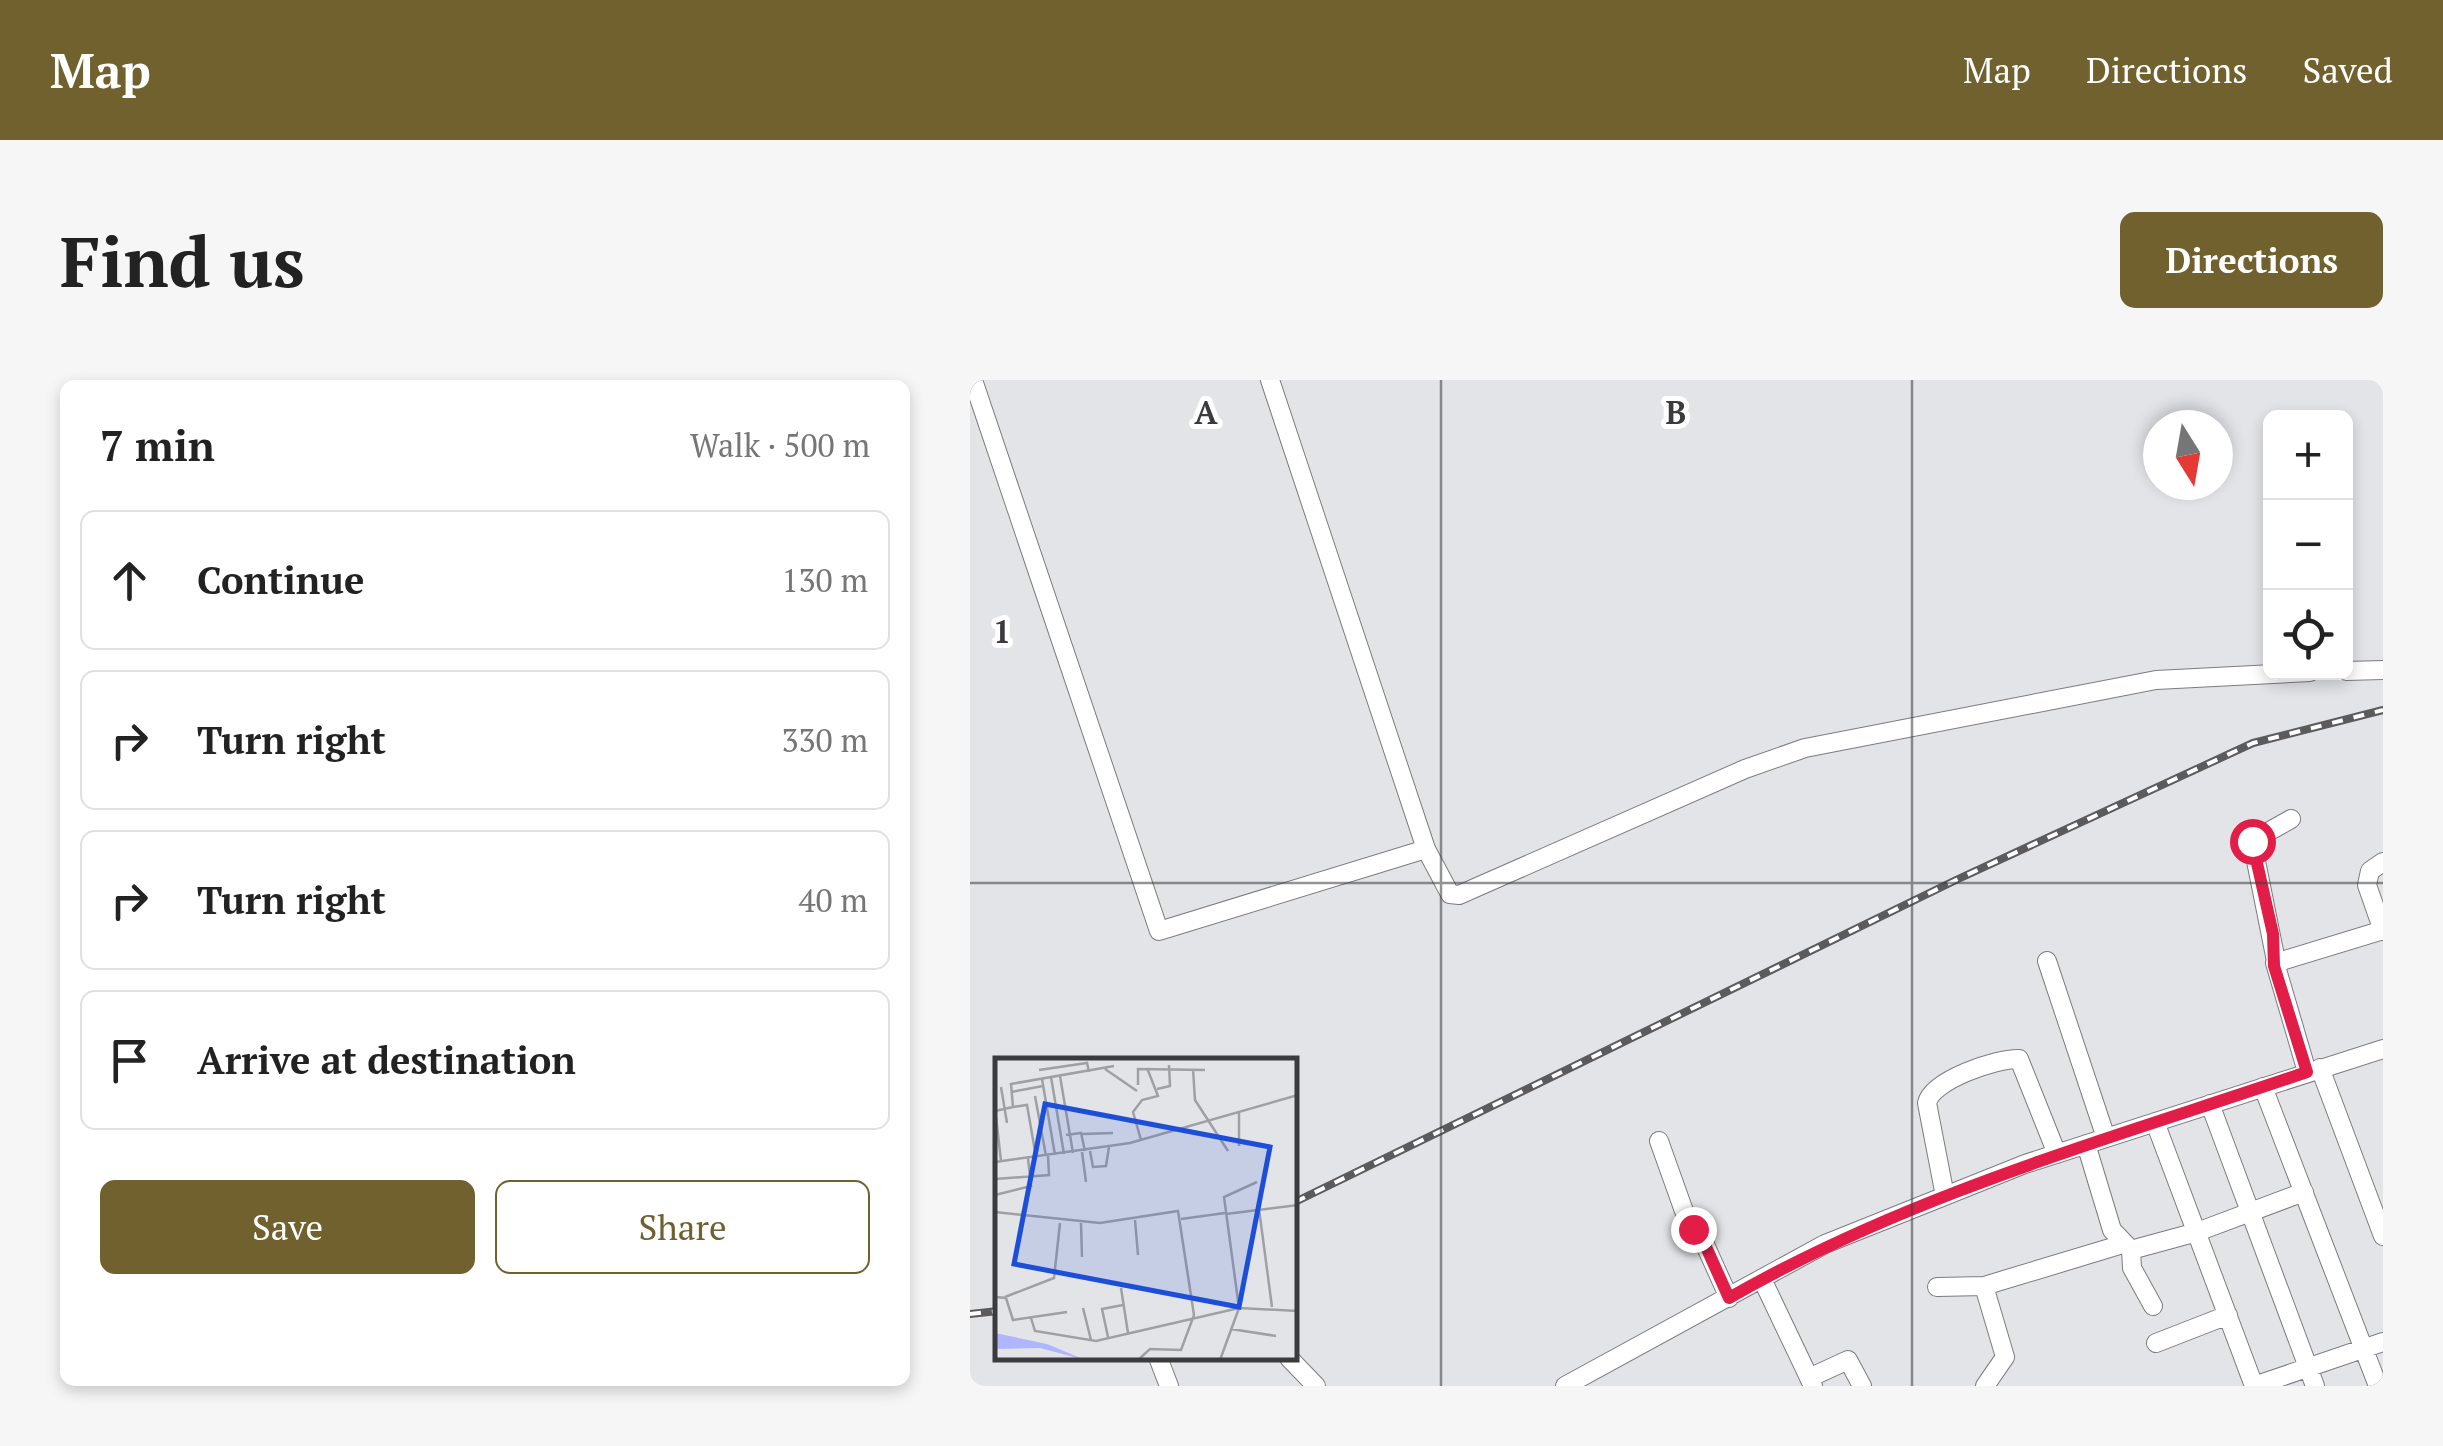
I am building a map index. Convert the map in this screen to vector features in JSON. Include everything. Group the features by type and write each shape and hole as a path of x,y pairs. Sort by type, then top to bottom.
{"street":[{"path":"973,380 1159,931 1426,849"},
{"path":"1270,380 1426,849 1444,888 1459,894 1745,769 1805,748 2156,680 2263,674"},
{"path":"2353,672 2383,670"},
{"path":"2291,819 2252,841 2274,966 2383,1236"},
{"path":"2276,961 2383,930 2367,884 2370,872 2383,862"},
{"path":"2047,960 2106,1138"},
{"path":"1565,1386 1825,1244 2056,1154 2314,1070 2382,1053"},
{"path":"1945,1196 1927,1103 1930,1091 1943,1082 2019,1059 2056,1154"},
{"path":"2263,1087 2378,1386"},
{"path":"2210,1104 2315,1386"},
{"path":"2156,1122 2254,1386 2383,1342"},
{"path":"1660,1141 1686,1220 1702,1238 1729,1298"},
{"path":"2086,1144 2112,1230 2127,1247 2132,1268 2153,1306"},
{"path":"1937,1287 1984,1286 2197,1232 2304,1192"},
{"path":"1762,1279 1811,1382 1848,1360 1862,1386"},
{"path":"1984,1286 2005,1357 1985,1386"},
{"path":"2156,1343 2228,1315"},
{"path":"1158,1361 1169,1386"},
{"path":"1292,1361 1316,1386"}],"railway":[{"path":"1298,1201 1956,880 2253,743 2383,710"},
{"path":"970,1314 995,1311"}],"route":[{"path":"1693,1229 1700,1234 1729,1298 1825,1244 2025,1164 2307,1072 2274,966 2273,934 2252,841"}]}
